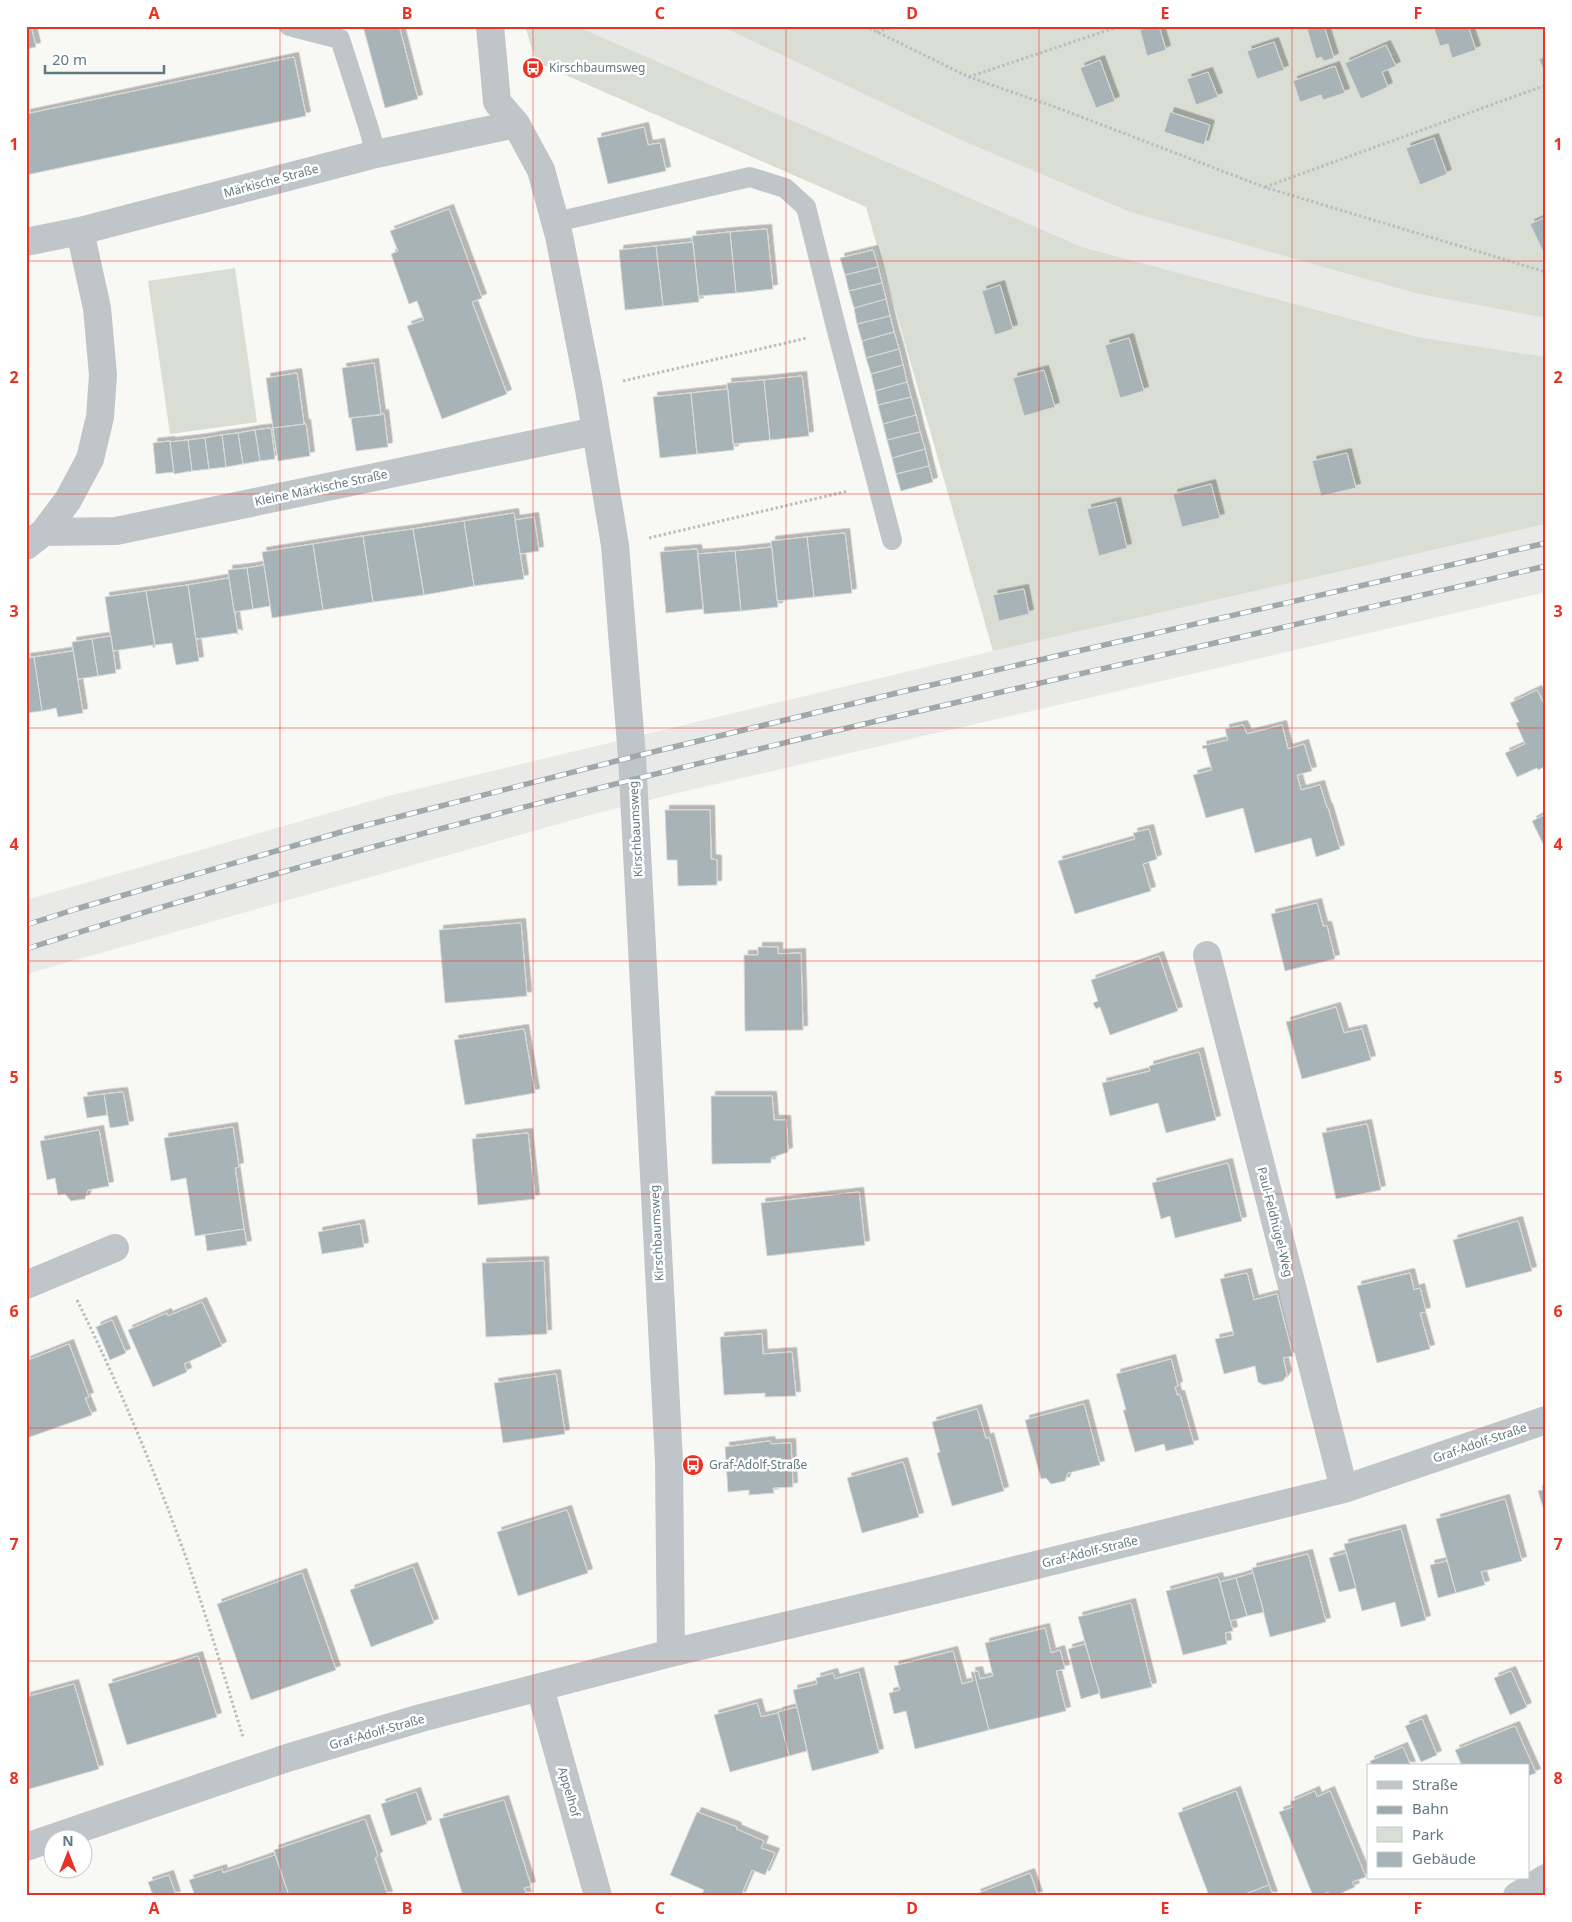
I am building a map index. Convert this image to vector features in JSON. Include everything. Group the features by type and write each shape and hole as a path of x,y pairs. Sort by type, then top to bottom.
{"street":[{"name":"Kirschbaumsweg","path":"491,38 497,102 516,124 541,170 556,222 589,390 615,545 632,764 668,1451 672,1652"},
{"name":"Märkische Straße","path":"26,242 80,230 376,154 516,124"},
{"name":"Kleine Märkische Straße","path":"35,539 68,500 90,459 100,417 103,375 97,308 80,230"},
{"name":"Kleine Märkische Straße","path":"35,539 116,531 596,431"},
{"name":"Paul-Feldhügel-Weg","path":"1207,955 1344,1489"},
{"path":"26,1285 115,1248"},
{"name":"Graf-Adolf-Straße","path":"26,1847 255,1769 421,1718 672,1652 935,1590 1344,1489 1546,1420"},
{"name":"Appelhof","path":"540,1688 598,1896"},
{"path":"1518,1896 1546,1878"}],"lane":[{"path":"289,26 340,39 376,154"},
{"path":"556,222 750,177 785,188 806,207 892,540"}],"path":[{"path":"866,26 969,77 1058,108 1264,187 1546,272"},
{"path":"877,32 895,26"},
{"path":"969,77 1120,26"},
{"path":"1264,187 1546,85"},
{"path":"589,390 837,331"},
{"path":"615,545 877,484"},
{"path":"62,1270 100,1348 152,1468 188,1564 255,1769"}],"shaded area":[{"path":"576,26 721,26 1419,294 1546,318 1546,357 1418,337 1082,247"},
{"path":"1546,524 1546,592 673,794 594,814 26,974 26,900 392,795 993,651"}],"green space":[{"path":"525,26 576,26 1082,247 1418,337 1546,357 1546,524 993,651 866,207 536,62"},
{"path":"721,26 1546,26 1546,318 1419,294 1130,212 959,139"},
{"path":"235,268 257,422 170,434 148,281"}],"building":[{"path":"26,26 31,26 36,47 26,49"},
{"path":"363,26 399,26 418,99 385,108"},
{"path":"1159,26 1166,50 1147,56 1140,30"},
{"path":"1324,26 1334,58 1324,61 1321,57 1316,59 1307,29"},
{"path":"1442,26 1468,26 1476,50 1452,58 1448,44 1440,46 1434,29"},
{"path":"1274,42 1284,70 1257,79 1247,51"},
{"path":"1386,45 1396,66 1382,72 1388,87 1361,99 1345,63"},
{"path":"1546,56 1546,74 1545,74 1539,59"},
{"path":"294,57 306,116 26,175 26,114"},
{"path":"1100,60 1115,101 1096,108 1080,68"},
{"path":"1335,66 1345,93 1323,100 1321,95 1300,102 1293,81"},
{"path":"1208,72 1218,97 1196,105 1187,79"},
{"path":"1170,112 1210,125 1204,145 1164,132"},
{"path":"644,127 648,145 660,143 666,171 608,184 597,138"},
{"path":"1434,138 1447,174 1420,185 1406,148"},
{"path":"449,209 482,298 472,302 507,394 442,419 407,326 424,320 417,301 409,304 391,254 398,251 390,231"},
{"path":"1546,217 1546,258 1530,224"},
{"path":"767,229 773,289 736,293 730,232"},
{"path":"730,232 736,293 699,296 692,236"},
{"path":"693,242 699,302 663,306 656,246"},
{"path":"656,246 663,306 625,310 619,250"},
{"path":"873,250 878,267 845,275 840,258"},
{"path":"878,267 882,283 849,291 845,275"},
{"path":"882,283 886,299 854,308 849,291"},
{"path":"1000,285 1013,329 995,335 982,291"},
{"path":"886,299 890,316 857,324 854,308"},
{"path":"890,316 894,332 862,341 857,324"},
{"path":"894,332 899,349 866,358 862,341"},
{"path":"1129,338 1144,391 1120,398 1105,345"},
{"path":"899,349 903,365 871,374 866,358"},
{"path":"374,363 381,415 349,418 342,368"},
{"path":"903,365 907,382 875,391 871,374"},
{"path":"1044,370 1055,407 1024,416 1013,378"},
{"path":"297,373 304,424 273,428 266,378"},
{"path":"802,376 809,436 770,440 764,380"},
{"path":"764,380 770,440 733,444 727,383"},
{"path":"907,382 911,397 878,405 875,391"},
{"path":"728,389 734,450 697,454 691,393"},
{"path":"691,393 697,454 660,458 653,397"},
{"path":"911,397 916,415 883,424 878,405"},
{"path":"384,414 388,447 356,451 351,418"},
{"path":"916,415 920,432 887,440 883,424"},
{"path":"306,424 310,456 278,461 273,428"},
{"path":"271,428 275,459 260,461 255,430"},
{"path":"255,430 260,461 243,464 238,433"},
{"path":"920,432 925,449 892,458 887,440"},
{"path":"238,433 243,464 226,467 222,435"},
{"path":"222,435 226,467 209,469 205,438"},
{"path":"205,438 209,469 192,471 188,440"},
{"path":"188,440 192,471 174,474 170,442"},
{"path":"170,441 174,472 156,474 153,443"},
{"path":"925,449 929,466 896,474 892,458"},
{"path":"1347,453 1356,488 1321,496 1312,461"},
{"path":"929,466 933,482 901,491 896,474"},
{"path":"1211,484 1220,518 1182,527 1173,494"},
{"path":"1116,502 1127,548 1099,556 1087,509"},
{"path":"514,513 524,579 474,586 464,521"},
{"path":"534,517 539,551 520,554 515,520"},
{"path":"464,521 474,586 424,595 413,529"},
{"path":"413,529 424,595 373,602 363,536"},
{"path":"845,533 852,593 814,597 807,537"},
{"path":"363,536 373,602 323,610 313,544"},
{"path":"807,537 814,597 777,601 771,541"},
{"path":"313,544 323,610 272,618 262,552"},
{"path":"772,547 778,607 741,611 735,551"},
{"path":"697,549 703,609 666,613 660,552"},
{"path":"735,551 741,611 704,614 698,554"},
{"path":"264,565 270,606 253,609 247,568"},
{"path":"247,568 253,609 234,612 228,570"},
{"path":"229,578 238,635 236,633 196,639 188,585"},
{"path":"188,585 199,661 176,665 172,643 155,645 146,591"},
{"path":"1024,589 1029,614 999,621 993,595"},
{"path":"146,591 155,647 153,648 153,645 113,651 105,597"},
{"path":"111,636 116,673 98,676 92,639"},
{"path":"92,639 98,676 78,679 72,642"},
{"path":"73,651 83,713 58,717 56,708 42,711 34,657"},
{"path":"34,657 42,711 26,713 26,658"},
{"path":"1537,690 1546,708 1546,766 1517,777 1505,753 1525,744 1516,723 1519,722 1510,703"},
{"path":"1243,725 1247,734 1282,725 1288,749 1304,744 1312,771 1297,775 1301,790 1320,785 1340,849 1316,857 1311,838 1255,853 1243,808 1206,818 1193,775 1212,770 1206,748 1203,749 1202,746 1228,740 1225,729"},
{"path":"665,810 710,810 711,859 717,860 717,885 678,886 677,860 667,860"},
{"path":"1546,814 1546,850 1532,821"},
{"path":"1149,829 1157,859 1143,864 1151,891 1075,914 1058,861 1135,839 1133,833"},
{"path":"1317,903 1323,926 1327,926 1335,959 1285,971 1271,914"},
{"path":"521,923 527,996 445,1003 439,930"},
{"path":"758,947 778,947 778,954 801,953 803,1030 745,1031 744,955 758,955"},
{"path":"1159,956 1178,1011 1110,1035 1100,1007 1096,1009 1093,1003 1098,1001 1091,980"},
{"path":"1336,1007 1344,1033 1362,1029 1371,1060 1302,1079 1286,1022"},
{"path":"524,1029 535,1093 465,1105 454,1040"},
{"path":"1199,1052 1216,1120 1166,1133 1158,1103 1110,1116 1102,1083 1150,1071 1149,1066"},
{"path":"123,1092 129,1125 110,1128 104,1094"},
{"path":"104,1094 107,1115 87,1118 83,1097"},
{"path":"711,1096 772,1096 774,1120 786,1120 788,1152 771,1158 771,1163 712,1164"},
{"path":"1367,1124 1381,1190 1336,1199 1322,1133"},
{"path":"233,1127 239,1167 235,1168 244,1229 195,1236 186,1178 171,1181 164,1138"},
{"path":"99,1130 109,1186 88,1190 85,1199 71,1201 65,1194 58,1195 55,1178 47,1180 40,1141"},
{"path":"528,1133 535,1199 478,1205 472,1139"},
{"path":"1228,1163 1242,1221 1175,1238 1170,1216 1161,1219 1152,1183"},
{"path":"859,1192 865,1245 767,1256 761,1203"},
{"path":"1518,1221 1532,1271 1466,1288 1453,1240"},
{"path":"360,1224 364,1247 322,1254 318,1232"},
{"path":"244,1229 247,1245 207,1251 205,1235"},
{"path":"544,1261 547,1334 486,1337 482,1263"},
{"path":"1247,1273 1254,1300 1277,1294 1293,1356 1283,1358 1287,1375 1283,1381 1264,1385 1258,1382 1255,1366 1224,1374 1215,1339 1234,1335 1220,1279"},
{"path":"1410,1273 1414,1290 1420,1288 1426,1312 1420,1313 1430,1349 1377,1363 1357,1286"},
{"path":"202,1302 222,1346 184,1364 187,1372 153,1387 128,1330 167,1313 168,1316"},
{"path":"112,1320 126,1353 110,1360 96,1327"},
{"path":"762,1334 763,1354 792,1352 796,1396 765,1397 765,1393 724,1395 720,1337"},
{"path":"69,1344 89,1397 85,1398 92,1415 27,1438 26,1361"},
{"path":"1171,1359 1178,1386 1175,1387 1177,1395 1180,1395 1194,1444 1166,1451 1164,1444 1135,1452 1123,1410 1126,1410 1116,1374"},
{"path":"556,1374 565,1434 503,1443 494,1383"},
{"path":"1084,1404 1100,1465 1068,1473 1065,1481 1051,1484 1046,1478 1041,1479 1025,1420"},
{"path":"977,1409 986,1439 989,1437 1004,1491 952,1506 937,1453 940,1452 932,1422"},
{"path":"770,1441 771,1444 791,1443 793,1487 773,1488 774,1493 749,1495 749,1490 728,1492 725,1447"},
{"path":"903,1462 919,1517 862,1533 847,1478"},
{"path":"1546,1489 1546,1517 1538,1491"},
{"path":"1505,1499 1522,1561 1481,1572 1485,1585 1456,1593 1436,1519"},
{"path":"567,1510 588,1573 518,1596 497,1532"},
{"path":"1401,1529 1426,1620 1401,1627 1395,1602 1362,1611 1344,1544"},
{"path":"1346,1553 1356,1588 1339,1592 1329,1558"},
{"path":"1308,1554 1326,1622 1270,1637 1252,1568"},
{"path":"1447,1561 1456,1593 1438,1598 1430,1565"},
{"path":"413,1567 434,1623 371,1647 350,1590"},
{"path":"302,1573 336,1670 251,1700 217,1604"},
{"path":"1253,1573 1264,1612 1247,1616 1236,1578"},
{"path":"1218,1577 1233,1631 1225,1633 1227,1644 1183,1655 1166,1591"},
{"path":"1236,1578 1247,1616 1230,1621 1220,1582"},
{"path":"1131,1603 1152,1687 1101,1699 1078,1617"},
{"path":"1045,1628 1051,1653 1060,1650 1065,1669 1056,1671 1066,1711 989,1730 974,1672 978,1671 980,1679 993,1676 985,1643"},
{"path":"1085,1644 1100,1693 1081,1699 1068,1649"},
{"path":"953,1651 962,1684 973,1681 971,1672 974,1672 989,1730 915,1749 906,1711 894,1714 889,1693 900,1690 894,1666"},
{"path":"198,1656 217,1717 127,1745 108,1684"},
{"path":"1511,1671 1527,1707 1510,1715 1494,1678"},
{"path":"859,1672 879,1753 812,1771 793,1690 817,1684 816,1678 833,1673 835,1679"},
{"path":"74,1684 99,1769 26,1790 26,1697"},
{"path":"757,1703 761,1717 778,1713 789,1756 730,1772 714,1715"},
{"path":"797,1707 807,1751 789,1756 778,1712"},
{"path":"1422,1719 1437,1755 1421,1762 1405,1726"},
{"path":"1515,1726 1536,1773 1530,1775 1530,1764 1461,1764 1455,1750"},
{"path":"1403,1747 1410,1764 1371,1764 1370,1761"},
{"path":"1236,1791 1269,1885 1240,1896 1209,1896 1178,1813"},
{"path":"1315,1791 1317,1797 1330,1791 1366,1877 1352,1882 1355,1887 1335,1896 1329,1896 1328,1892 1319,1896 1313,1896 1279,1812 1293,1807 1290,1802"},
{"path":"416,1792 427,1824 391,1836 381,1804"},
{"path":"504,1800 531,1886 524,1888 527,1896 463,1896 439,1819"},
{"path":"697,1812 737,1827 736,1829 764,1841 761,1848 775,1853 765,1875 752,1870 741,1896 701,1896 704,1890 670,1875"},
{"path":"365,1819 378,1856 375,1858 388,1896 289,1896 274,1850"},
{"path":"275,1855 289,1896 195,1896 189,1880 222,1869 223,1873"},
{"path":"1030,1873 1038,1896 977,1896 976,1894"},
{"path":"169,1875 176,1896 155,1896 148,1882"},
{"path":"1269,1885 1273,1896 1240,1896"}],"railway":[{"path":"26,925 355,828 632,757 901,692 1546,543"},
{"path":"26,949 213,892 402,839 592,790 973,698 1546,566"}],"place":[{"name":"Kirschbaumsweg","path":"533,68"},
{"name":"Graf-Adolf-Straße","path":"693,1465"}]}
